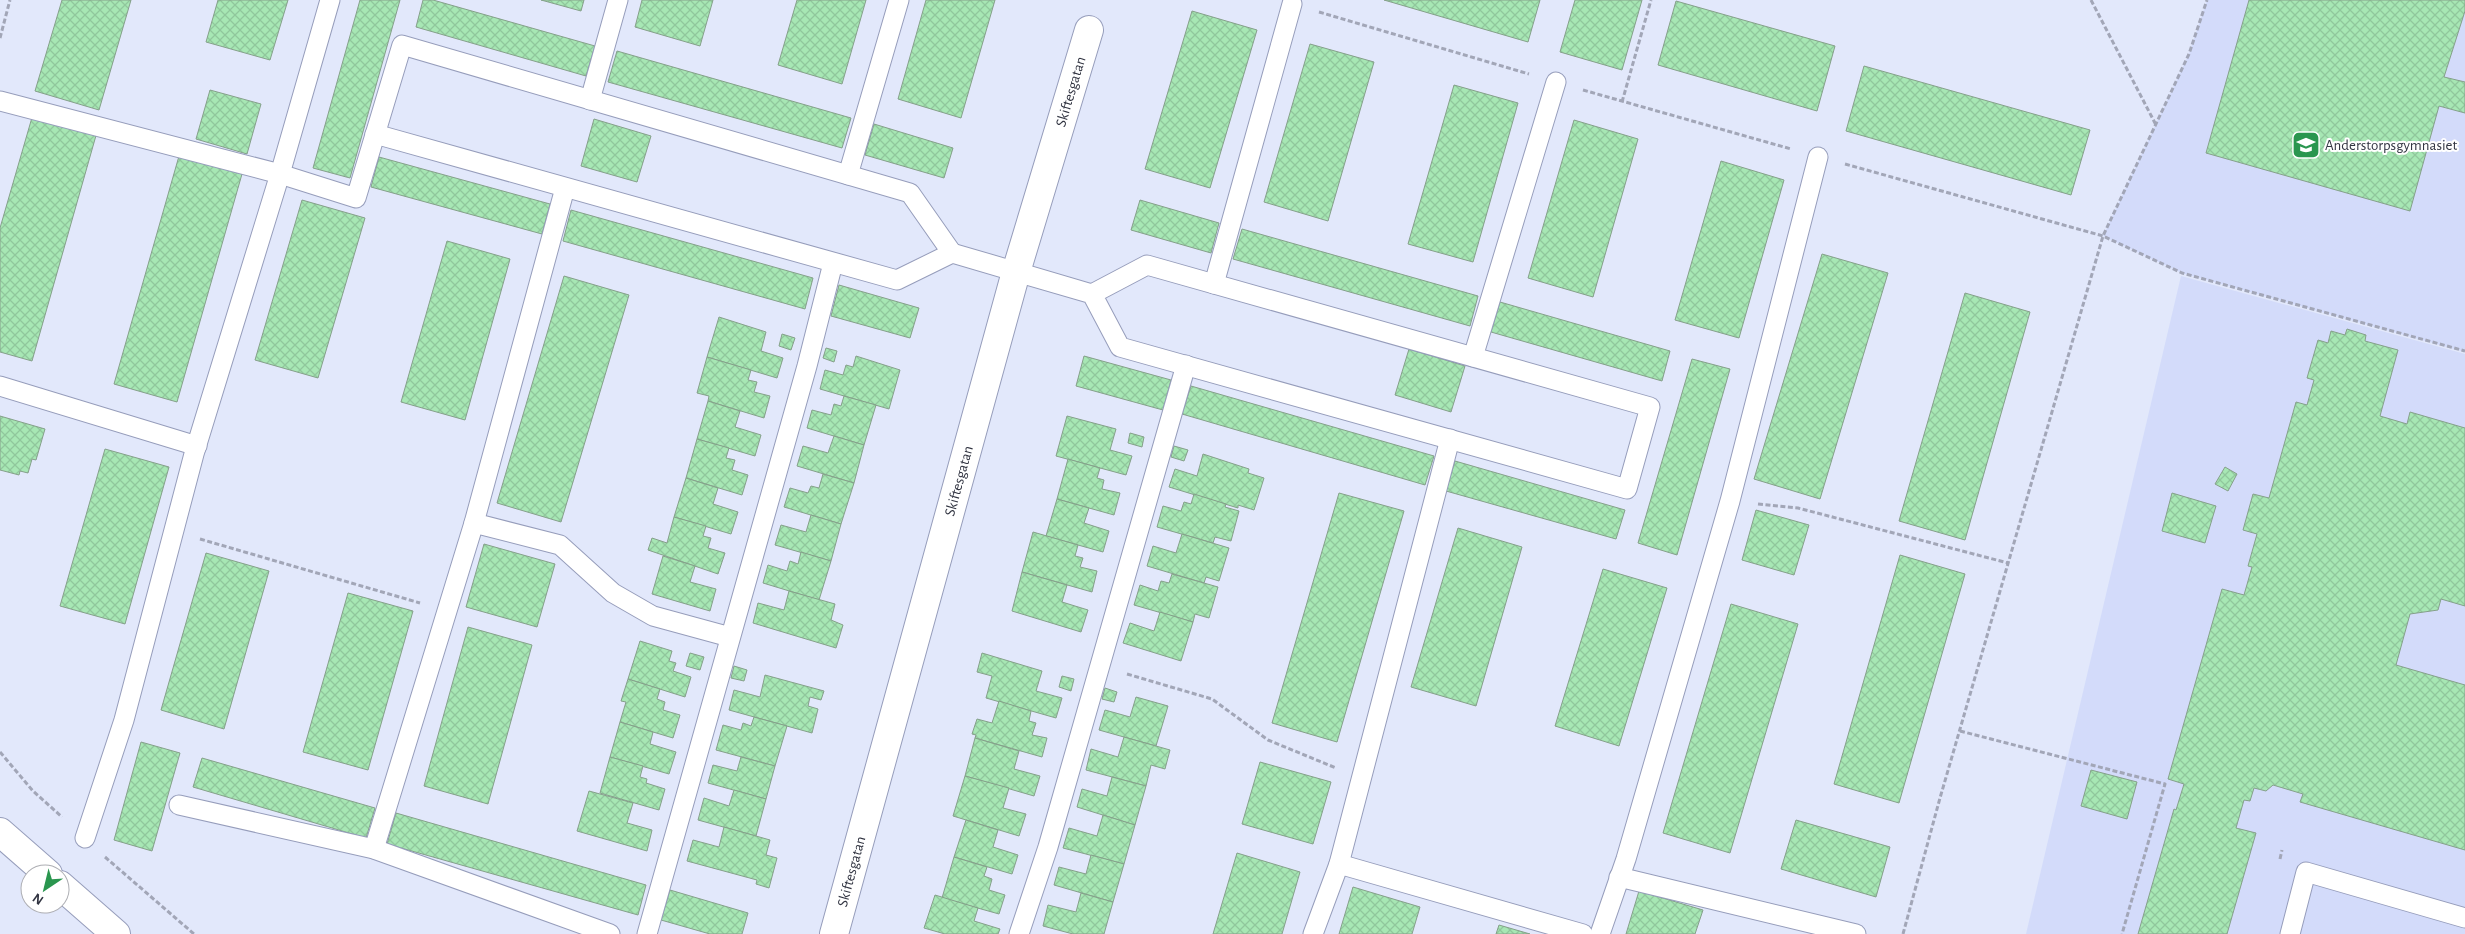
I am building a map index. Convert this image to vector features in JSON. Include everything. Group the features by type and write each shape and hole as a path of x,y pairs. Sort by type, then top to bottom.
{"street":[{"name":"Skiftesgatan","path":"834,934 1016,272 1089,30"},
{"path":"0,832 37,864"},
{"path":"70,894 116,934"}],"lane":[{"path":"85,838 124,720 196,446 280,174 330,0"},
{"path":"590,100 618,0"},
{"path":"848,175 898,0"},
{"path":"1214,284 1292,4"},
{"path":"0,101 280,174 356,198 402,45 910,193 952,254 1092,294 1147,265 1650,407 1627,489 1120,347 1092,294"},
{"path":"1472,357 1556,82"},
{"path":"375,134 897,280 952,254"},
{"path":"1600,934 1619,877 1730,501 1818,157"},
{"path":"374,849 474,523 565,188"},
{"path":"647,934 833,263"},
{"path":"1018,934 1048,847 1186,365"},
{"path":"0,386 196,446"},
{"path":"1313,934 1339,864 1450,439"},
{"path":"474,523 560,545 613,593 653,616 730,637"},
{"path":"179,805 374,849 610,934"},
{"path":"1339,864 1583,934"},
{"path":"2290,934 2306,872 2465,918"},
{"path":"1619,877 1856,934"}],"path":[{"path":"0,38 10,0"},
{"path":"1622,102 1651,0"},
{"path":"2091,0 2156,125"},
{"path":"1903,934 2103,236 2189,54 2206,0"},
{"path":"1292,4 1622,102 2103,236 2182,273 2465,351"},
{"path":"1730,501 1798,508 2008,563"},
{"path":"174,531 447,611"},
{"path":"1100,666 1212,698 1268,740 1362,778"},
{"path":"1960,731 2165,784 2122,934"}],"shaded area":[{"name":"Anderstorpsgymnasiet","path":"2207,0 2465,0 2465,352 2182,273 2103,236 2189,54"},
{"path":"2181,276 2465,354 2465,934 2026,934"}],"building":[{"path":"62,0 131,0 99,110 35,91"},
{"path":"218,0 288,0 270,60 206,42"},
{"path":"360,0 400,0 350,178 313,168"},
{"path":"423,0 433,0 595,46 586,76 416,27"},
{"path":"541,0 584,0 581,11"},
{"path":"642,0 713,0 700,46 635,27"},
{"path":"797,0 866,0 842,84 778,65"},
{"path":"926,0 995,0 961,118 898,99"},
{"path":"1384,0 1540,0 1528,42"},
{"path":"1575,0 1642,0 1622,70 1560,52"},
{"path":"2249,0 2465,0 2465,11 2444,77 2465,82 2465,113 2439,106 2410,211 2206,153"},
{"path":"1676,1 1835,46 1817,111 1658,65"},
{"path":"1192,11 1257,30 1210,188 1145,169"},
{"path":"1310,44 1374,62 1328,221 1264,202"},
{"path":"617,51 851,118 842,148 608,82"},
{"path":"1864,66 2090,130 2071,195 1846,131"},
{"path":"1454,85 1518,103 1473,262 1408,244"},
{"path":"210,90 261,104 247,154 196,139"},
{"path":"33,114 97,132 32,361 0,352 0,228"},
{"path":"594,119 651,136 637,182 581,166"},
{"path":"1574,120 1638,139 1593,297 1528,278"},
{"path":"874,124 953,148 944,178 865,155"},
{"path":"179,156 242,174 177,402 114,384"},
{"path":"379,157 550,204 542,234 371,187"},
{"path":"1721,161 1784,180 1739,338 1675,320"},
{"path":"302,200 365,218 318,378 255,360"},
{"path":"1140,200 1219,223 1211,253 1131,230"},
{"path":"571,210 813,278 805,309 563,241"},
{"path":"1242,229 1478,296 1470,326 1233,259"},
{"path":"447,241 510,259 465,420 401,402"},
{"path":"1822,254 1888,273 1820,499 1754,479"},
{"path":"564,276 629,295 561,522 497,503"},
{"path":"839,285 919,308 910,338 831,316"},
{"path":"1965,293 2030,312 1965,540 1899,521"},
{"path":"1500,302 1670,351 1662,381 1491,332"},
{"path":"719,317 766,332 761,351 783,358 777,378 707,357"},
{"path":"2347,329 2366,335 2365,341 2398,350 2380,416 2407,424 2410,412 2465,428 2465,606 2441,599 2438,610 2410,614 2396,665 2465,685 2465,850 2300,802 2303,794 2273,785 2266,791 2254,788 2250,801 2244,800 2236,828 2256,833 2227,934 2138,934 2174,809 2176,810 2184,784 2168,779 2222,589 2244,595 2252,567 2248,566 2257,534 2243,530 2253,494 2269,498 2296,402 2307,405 2314,380 2307,378 2318,340 2328,343 2331,331 2345,335"},
{"path":"782,334 795,338 791,350 779,346"},
{"path":"826,348 837,351 834,362 823,358"},
{"path":"1409,349 1465,366 1451,412 1395,395"},
{"path":"856,356 900,370 889,409 820,389 825,370 843,375 846,365 853,367"},
{"path":"1084,356 1171,380 1163,410 1076,386"},
{"path":"707,357 751,370 748,380 757,382 754,392 770,396 764,418 708,401 709,396 697,393"},
{"path":"1692,359 1730,369 1677,555 1638,543"},
{"path":"1191,386 1434,456 1425,485 1182,414"},
{"path":"844,396 876,405 864,445 807,428 812,410 831,415 834,404 841,406"},
{"path":"708,401 740,411 735,427 761,435 755,456 697,439"},
{"path":"0,416 45,429 36,460 32,459 28,473 20,471 19,475 0,470"},
{"path":"1067,416 1116,429 1110,450 1132,456 1126,475 1056,456"},
{"path":"1130,433 1144,437 1142,447 1128,443"},
{"path":"834,436 864,445 854,483 797,466 803,446 828,453"},
{"path":"697,439 729,448 726,458 735,460 732,470 748,475 742,495 686,478"},
{"path":"1174,446 1188,450 1184,461 1171,457"},
{"path":"105,449 169,467 125,624 60,606"},
{"path":"1203,454 1249,469 1248,473 1264,478 1254,510 1238,505 1238,508 1169,487 1175,469 1197,476"},
{"path":"1068,459 1100,468 1097,478 1104,480 1102,489 1120,493 1114,515 1057,499"},
{"path":"1455,461 1625,510 1616,539 1446,491"},
{"path":"2225,467 2237,474 2228,491 2215,484"},
{"path":"823,474 854,483 841,524 784,507 790,488 808,493 811,486 819,488"},
{"path":"686,478 718,488 713,504 738,512 731,534 674,517"},
{"path":"1339,493 1404,511 1337,742 1272,723"},
{"path":"2172,493 2216,506 2205,543 2162,531"},
{"path":"1194,494 1226,504 1225,507 1239,511 1231,541 1215,537 1213,543 1157,527 1163,506 1181,511 1184,502 1191,504"},
{"path":"1057,499 1089,508 1084,523 1109,531 1103,552 1046,536"},
{"path":"1756,510 1809,525 1794,575 1742,560"},
{"path":"811,515 841,524 831,561 775,545 781,525 806,532"},
{"path":"674,517 706,526 703,536 711,538 708,548 725,553 718,574 648,550 652,538 667,543"},
{"path":"1458,528 1522,547 1476,706 1411,687"},
{"path":"1033,532 1078,545 1075,556 1083,558 1080,567 1097,571 1092,592 1022,572"},
{"path":"1182,534 1229,548 1219,581 1206,577 1204,583 1147,566 1153,546 1176,553"},
{"path":"484,544 555,564 537,627 466,607"},
{"path":"801,552 831,561 819,600 763,583 768,565 787,571 790,561 798,564"},
{"path":"206,553 269,571 224,729 161,710"},
{"path":"1900,555 1965,574 1899,803 1834,784"},
{"path":"663,556 695,566 690,582 716,589 710,611 652,594"},
{"path":"1603,569 1667,588 1619,746 1555,726"},
{"path":"1022,572 1067,585 1062,602 1088,610 1081,632 1012,611"},
{"path":"1172,574 1218,587 1209,618 1195,614 1193,622 1134,605 1140,585 1158,591 1161,581 1169,583"},
{"path":"789,591 835,604 831,620 843,625 836,648 753,623 758,603 784,610"},
{"path":"348,593 413,611 368,770 303,752"},
{"path":"1731,604 1798,624 1730,853 1663,833"},
{"path":"1160,612 1193,622 1181,661 1123,643 1130,623 1154,631"},
{"path":"468,627 532,645 488,804 424,786"},
{"path":"640,641 672,651 669,661 676,663 673,671 691,677 685,697 628,679"},
{"path":"690,653 704,657 700,670 686,666"},
{"path":"982,653 1042,671 1036,691 1062,698 1056,718 986,698 992,676 977,672"},
{"path":"734,666 747,670 744,681 731,678"},
{"path":"765,675 824,691 821,700 810,697 808,706 818,709 812,733 729,710 734,690 760,697"},
{"path":"1062,676 1074,679 1071,691 1059,687"},
{"path":"628,679 660,689 657,699 665,702 663,710 680,715 673,738 620,722 626,702 621,701"},
{"path":"1105,688 1117,692 1114,702 1102,699"},
{"path":"1136,697 1168,706 1156,746 1099,730 1105,710 1130,717"},
{"path":"999,701 1031,711 1029,721 1036,723 1032,735 1047,738 1042,757 975,738 976,735 972,734 977,719 992,723"},
{"path":"754,717 787,726 775,766 716,750 723,725 741,730 743,723 751,726"},
{"path":"620,722 653,732 650,744 676,752 669,774 610,757"},
{"path":"1124,737 1170,750 1165,769 1151,765 1146,786 1086,770 1091,749 1118,757"},
{"path":"975,738 1019,751 1014,769 1040,776 1034,796 965,776"},
{"path":"141,742 180,753 152,851 114,840"},
{"path":"610,757 643,766 640,777 647,779 646,783 665,789 659,810 600,793"},
{"path":"741,757 775,766 766,799 708,783 713,765 737,771"},
{"path":"202,758 375,808 366,838 193,787"},
{"path":"1260,762 1331,782 1313,844 1242,824"},
{"path":"2091,770 2137,782 2127,819 2081,806"},
{"path":"965,776 1009,788 1003,808 1026,814 1019,836 953,816"},
{"path":"1112,777 1146,786 1135,825 1077,807 1082,789 1107,796"},
{"path":"734,790 766,799 756,836 698,820 704,798 729,806"},
{"path":"589,791 633,803 627,823 652,830 647,851 577,831"},
{"path":"396,813 646,885 638,915 387,844"},
{"path":"1103,815 1135,825 1124,864 1063,848 1069,828 1097,836"},
{"path":"966,820 998,830 993,847 1018,855 1012,874 954,857"},
{"path":"1796,820 1890,847 1876,897 1781,869"},
{"path":"724,827 770,840 766,855 777,858 769,888 756,884 757,880 687,861 693,840 719,847"},
{"path":"1237,853 1300,872 1282,934 1213,934"},
{"path":"1091,855 1124,864 1113,902 1054,885 1059,867 1086,874"},
{"path":"954,857 987,867 984,876 992,879 989,890 1005,895 999,914 942,898"},
{"path":"1353,887 1420,907 1412,934 1339,934"},
{"path":"670,890 748,913 742,934 710,934 661,920"},
{"path":"1639,891 1703,910 1695,934 1626,934"},
{"path":"1081,893 1113,902 1104,934 1073,934 1043,926 1048,905 1076,912"},
{"path":"935,895 978,908 974,921 1000,929 998,934 945,934 924,928"},
{"path":"1499,925 1530,934 1496,934"}],"place":[{"name":"Anderstorpsgymnasiet","path":"2306,145"}]}
